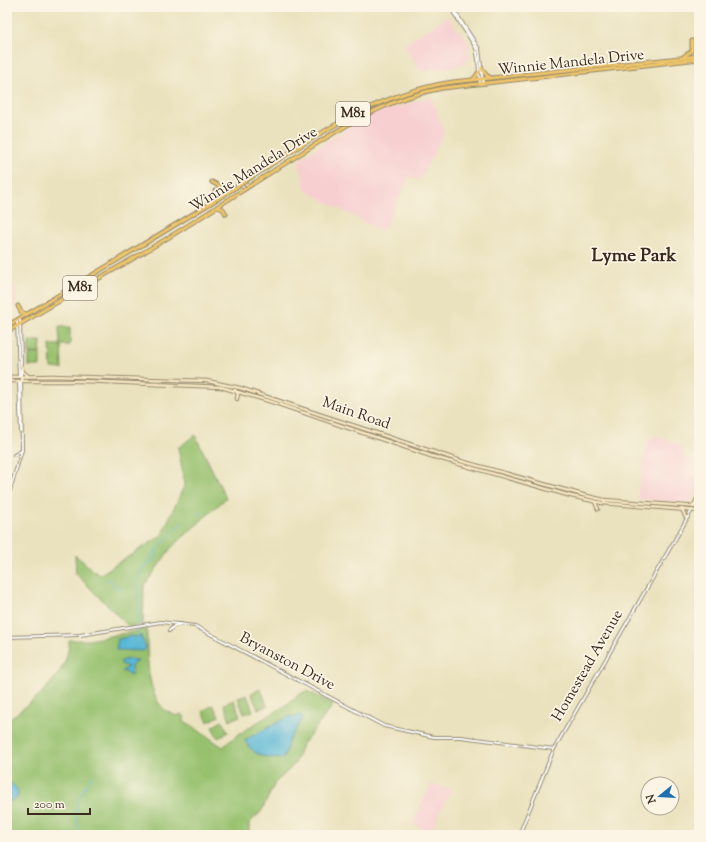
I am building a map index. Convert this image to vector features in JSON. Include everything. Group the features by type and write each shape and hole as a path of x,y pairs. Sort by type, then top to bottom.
{"main road":[{"path":"681,57 690,53 692,41"},
{"name":"Winnie Mandela Drive","path":"7,326 204,207 340,122 392,97 423,88 473,80 681,57 698,58"},
{"name":"Winnie Mandela Drive","path":"7,332 144,252 347,124 373,110 404,98 432,90 698,58"},
{"path":"482,68 486,75 492,78"},
{"path":"473,80 479,72"},
{"path":"212,182 224,189 236,186"},
{"path":"204,207 214,197 215,191"},
{"path":"215,207 222,208 226,214"},
{"path":"18,306 21,312 27,314"},
{"path":"21,365 23,372 30,376"},
{"name":"Main Road","path":"7,377 30,376 183,380 226,384 282,400 461,461 583,495 604,500 692,508"},
{"name":"Main Road","path":"7,381 189,384 215,386 235,390 438,458 595,502 682,509 692,508"},
{"path":"235,390 238,394 237,399"},
{"path":"692,508 699,495"},
{"path":"692,508 699,499"},
{"path":"595,502 598,509"},
{"path":"692,508 699,507"},
{"path":"692,508 699,511"},
{"path":"682,509 686,518"}],"street":[{"path":"451,7 477,46 482,68 481,79"},
{"path":"451,7 476,48 482,83"},
{"path":"7,500 22,450 19,319"},
{"path":"19,324 21,365 20,376"},
{"path":"14,455 22,450"},
{"name":"Homestead Avenue","path":"519,835 554,749 692,508"},
{"name":"Bryanston Drive","path":"7,637 80,635 161,622 182,624 202,629 384,726 434,737 461,737 554,749"},
{"path":"169,631 174,626 182,624"}],"shaded area":[{"path":"448,16 457,31 460,30 471,47 466,50 471,58 460,66 421,71 404,45"},
{"path":"432,97 444,133 420,180 409,177 382,232 305,190 299,161 305,155 370,114"},
{"path":"7,283 16,285 15,306 8,310"},
{"path":"656,436 685,447 681,456 699,463 699,486 691,503 637,499 647,442"},
{"path":"431,784 451,789 431,832 413,824"}],"green space":[{"path":"59,327 70,327 70,345 61,345 62,369 51,368 50,345 60,345"},
{"path":"29,341 41,341 40,353 29,353"},
{"path":"29,354 40,354 40,366 29,366"},
{"path":"195,435 226,498 171,548 144,586 143,624 129,627 76,574 75,555 99,575 161,536 185,484 178,448"},
{"path":"147,629 149,672 154,694 159,703 165,710 176,716 182,714 185,717 183,720 223,747 254,724 286,705 304,692 307,691 334,704 301,747 295,764 275,783 261,812 249,823 249,835 7,835 7,721 38,696 56,676 68,653 69,640 89,640"},
{"path":"261,689 267,706 258,709 251,693"},
{"path":"247,695 253,711 244,714 238,698"},
{"path":"234,700 240,716 230,720 224,704"},
{"path":"213,705 219,716 208,722 203,711"},
{"path":"222,721 228,732 218,738 212,727"}],"water":[{"path":"140,634 146,647 144,651 116,650 118,639 131,636 139,637"},
{"path":"129,659 138,660 131,666 132,675 122,671 128,667 121,664 121,661"},
{"path":"301,715 303,718 289,740 284,758 272,758 256,753 245,740 288,717"},
{"path":"11,783 17,789 18,795 16,799 7,803 7,785"}],"waterway":[{"path":"196,515 204,511"},
{"path":"139,624 138,593 142,569 145,565 157,557 157,550 175,529 184,522"},
{"path":"145,565 157,549"},
{"path":"106,579 111,581 116,588 121,587"},
{"path":"137,637 139,627"},
{"path":"80,835 76,819 77,802 92,775"}],"district":[{"name":"Lyme Park","path":"634,256"}]}
